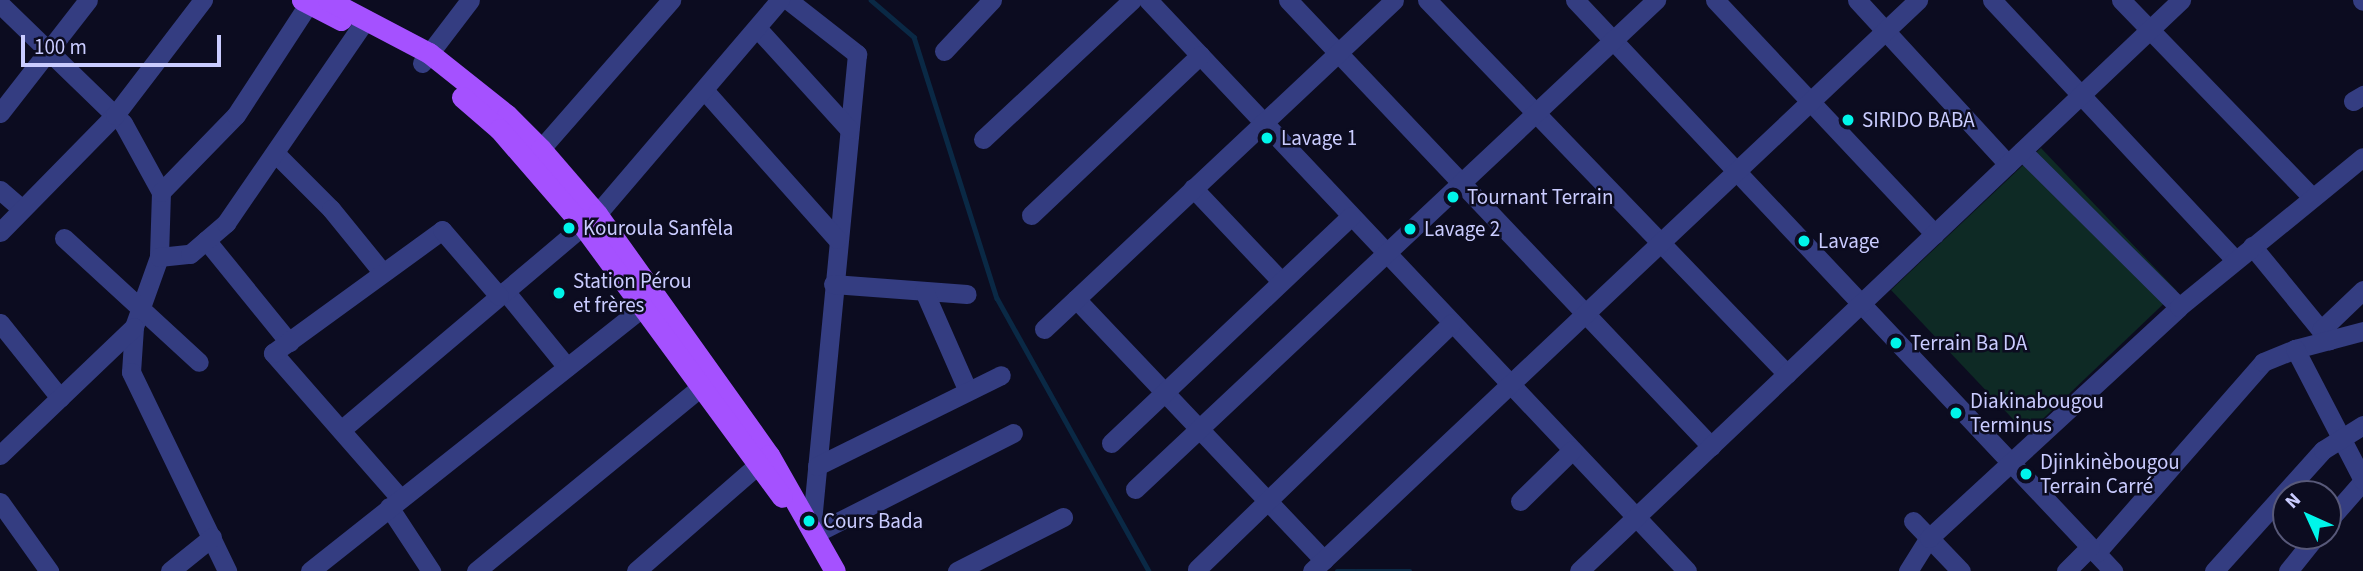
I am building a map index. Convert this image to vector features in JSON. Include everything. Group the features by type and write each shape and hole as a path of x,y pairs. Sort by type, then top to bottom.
{"main road":[{"path":"313,1 425,58 535,155 590,220 812,531 835,571"},
{"path":"590,220 642,308 706,382"}],"street":[{"path":"0,113 88,0"},
{"path":"0,232 114,115 203,0"},
{"path":"425,58 470,0"},
{"path":"535,155 671,0"},
{"path":"341,430 590,220 705,91 780,0"},
{"path":"788,0 857,54 837,239 812,531"},
{"path":"944,51 992,0"},
{"path":"983,139 1132,0"},
{"path":"1148,0 1687,571"},
{"path":"1288,0 1711,446"},
{"path":"1044,329 1394,0"},
{"path":"1427,0 1787,374"},
{"path":"1575,0 2113,571"},
{"path":"1135,489 1656,0"},
{"path":"1715,0 1935,234"},
{"path":"1857,0 2015,158 2179,307"},
{"path":"1076,299 1268,501 1318,565 1919,0"},
{"path":"1992,0 2235,260"},
{"path":"2121,0 2312,197"},
{"path":"1579,571 2181,0"},
{"path":"161,192 236,115 313,1"},
{"path":"0,4 114,115 161,192 159,257 134,327 131,372 227,571"},
{"path":"159,257 190,254 226,223 363,25"},
{"path":"757,28 849,129"},
{"path":"1031,215 1200,55"},
{"path":"705,91 837,239"},
{"path":"275,153 331,209 383,274"},
{"path":"1908,571 1929,538 2179,307 2312,197 2359,166"},
{"path":"1193,188 1281,281"},
{"path":"0,190 22,209"},
{"path":"1111,443 1351,216"},
{"path":"426,569 395,503 341,430 273,353 442,230 567,367"},
{"path":"64,238 199,362"},
{"path":"206,240 289,342"},
{"path":"2252,246 2325,335"},
{"path":"833,284 967,294"},
{"path":"924,290 968,391"},
{"path":"2325,335 2363,290"},
{"path":"310,571 642,308"},
{"path":"0,323 60,398"},
{"path":"1197,569 1452,323"},
{"path":"0,455 134,327"},
{"path":"2066,571 2093,550 2263,362 2325,335 2363,331"},
{"path":"2295,349 2363,480 2342,505"},
{"path":"817,466 1001,374"},
{"path":"476,571 706,382"},
{"path":"2214,571 2323,450 2363,425"},
{"path":"812,531 1013,433"},
{"path":"1520,501 1572,450"},
{"path":"636,571 762,460"},
{"path":"0,502 49,571"},
{"path":"957,571 1063,517"},
{"path":"1913,522 1961,571"},
{"path":"170,571 212,537"},
{"path":"2288,571 2305,550"}],"green space":[{"path":"2041,148 2177,291 2027,434 1891,290"}],"waterway":[{"path":"871,0 914,37 997,298 1149,571"},
{"path":"1337,571 1357,571"},
{"path":"1357,571 1410,571"}],"place":[{"name":"SIRIDO BABA","path":"1848,120"},
{"name":"Lavage 1","path":"1267,138"},
{"name":"Tournant Terrain","path":"1453,197"},
{"name":"Kouroula Sanfèla","path":"569,228"},
{"name":"Lavage 2","path":"1410,229"},
{"name":"Lavage","path":"1804,241"},
{"name":"Station Pérou et frères","path":"559,293"},
{"name":"Terrain Ba DA","path":"1896,343"},
{"name":"Diakinabougou Terminus","path":"1956,413"},
{"name":"Djinkinèbougou Terrain Carré","path":"2026,474"},
{"name":"Cours Bada","path":"809,521"}]}
